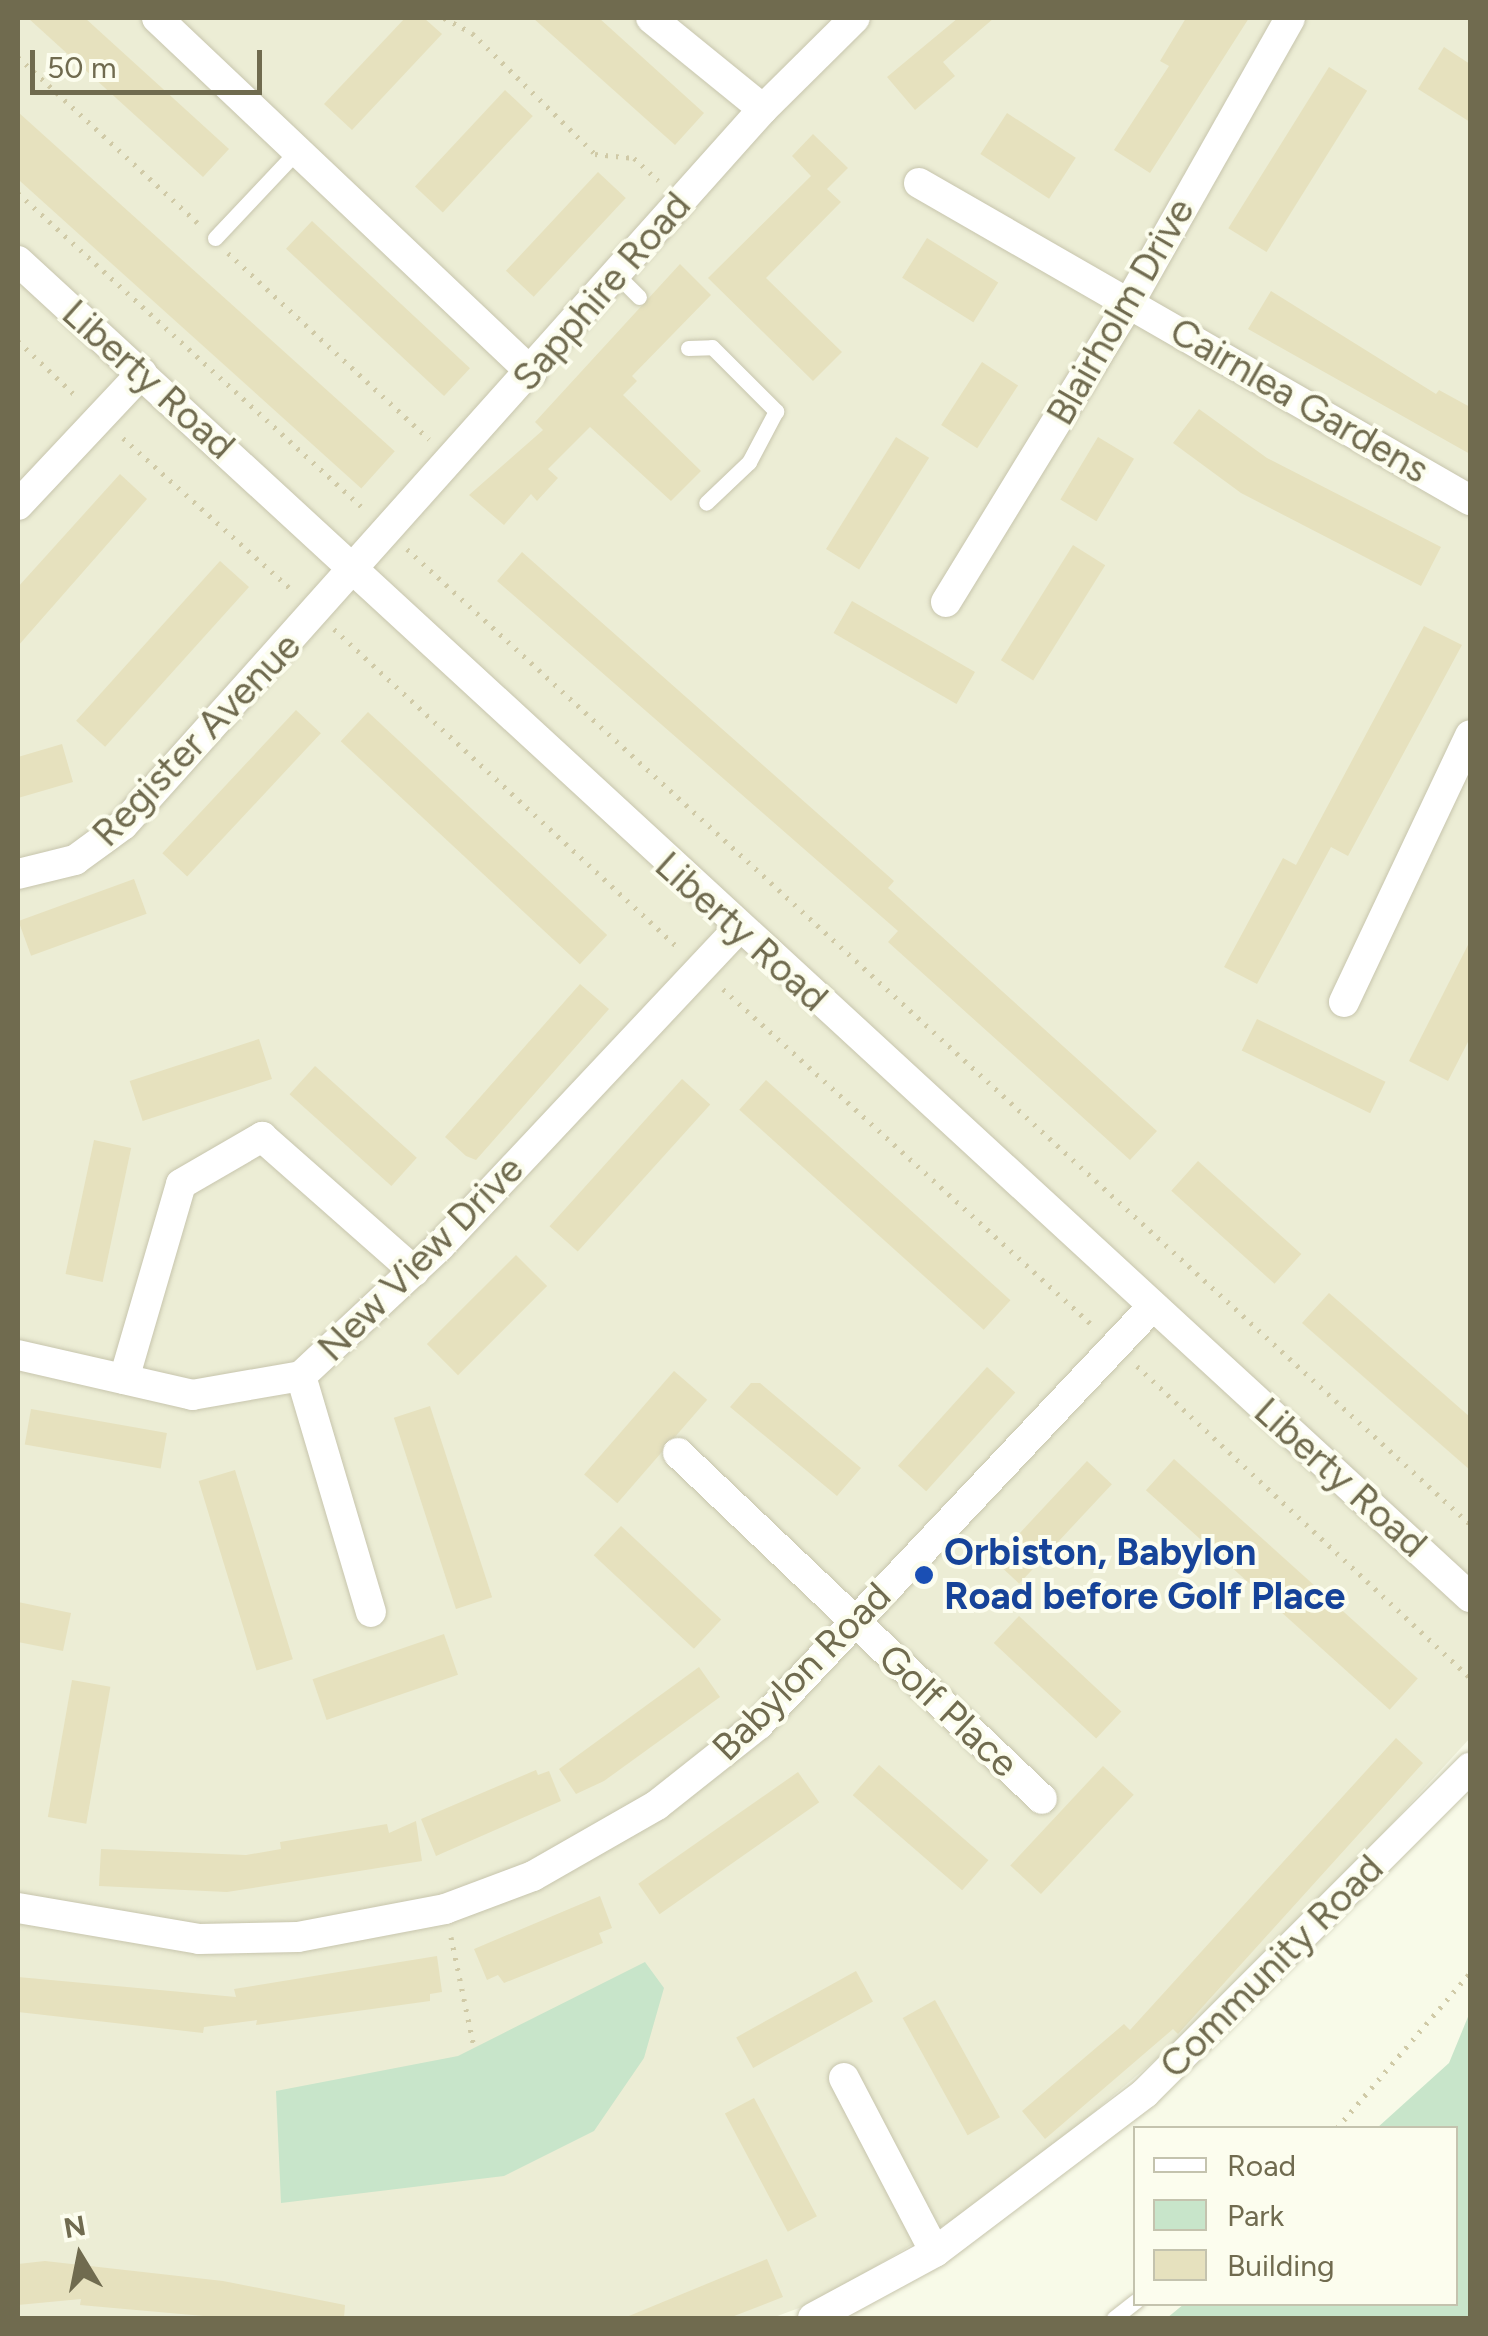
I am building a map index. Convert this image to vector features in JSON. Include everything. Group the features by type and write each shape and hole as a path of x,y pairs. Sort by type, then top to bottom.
{"street":[{"path":"157,18 532,373"},
{"path":"651,18 763,109"},
{"name":"Sapphire Road","path":"353,570 532,373 628,286 682,202 763,109 854,18"},
{"name":"Blairholm Drive","path":"946,602 1128,304 1290,18"},
{"name":"Cairnlea Gardens","path":"919,183 1470,500"},
{"name":"Liberty Road","path":"18,261 738,929 1470,1597"},
{"path":"18,505 142,373"},
{"name":"Register Avenue","path":"18,874 75,860 106,841 318,614 353,570"},
{"path":"1344,1002 1470,736"},
{"name":"New View Drive","path":"18,1355 192,1395 301,1376 414,1270 738,929"},
{"path":"124,1379 180,1184 262,1138 414,1270"},
{"name":"Babylon Road","path":"18,1908 199,1938 298,1937 444,1908 533,1876 657,1805 758,1726 1152,1307"},
{"path":"301,1376 371,1612"},
{"name":"Golf Place","path":"678,1453 1042,1800"},
{"name":"Community Road","path":"813,2318 934,2252 1145,2093 1470,1768"},
{"path":"844,2078 934,2252"}],"lane":[{"path":"215,238 296,152"},
{"path":"688,348 712,347 776,411 748,462 706,503"}],"path":[{"path":"444,18 472,33 595,154 634,158 682,202"},
{"path":"18,57 452,460"},
{"path":"18,192 1470,1524"},
{"path":"18,341 1115,1346 1470,1678"},
{"path":"448,1924 474,2047"},
{"path":"1339,2126 1470,1973"}],"shaded area":[{"path":"18,18 1470,18 1470,1738 1248,1981 1001,2191 818,2301 772,2318 18,2318"}],"green space":[{"path":"645,1962 664,1988 644,2058 594,2131 504,2176 281,2203 276,2091 458,2056"},
{"path":"1470,2012 1470,2318 1167,2318 1182,2306 1458,2306 1458,2126 1379,2126 1449,2063"}],"building":[{"path":"28,18 85,18 229,149 203,177"},
{"path":"405,18 424,18 442,34 352,130 324,104"},
{"path":"533,18 599,18 704,113 675,145"},
{"path":"958,18 994,18 943,62 955,76 915,110 887,77"},
{"path":"1186,18 1249,18 1150,173 1114,150 1169,66 1160,61"},
{"path":"1444,47 1470,64 1470,122 1418,89"},
{"path":"1329,67 1367,91 1266,252 1228,228"},
{"path":"505,90 533,116 443,212 415,187"},
{"path":"18,112 395,451 361,488 18,179"},
{"path":"1007,113 1076,158 1049,199 980,154"},
{"path":"813,134 848,168 827,189 841,202 766,278 842,352 813,381 708,278 811,176 792,156"},
{"path":"598,172 626,198 534,297 506,271"},
{"path":"312,221 470,368 444,396 286,249"},
{"path":"927,238 998,283 973,322 902,278"},
{"path":"680,264 711,295 632,376 637,381 623,395 701,471 671,501 590,427 548,469 558,478 537,501 531,494 504,525 469,495 543,430 535,422"},
{"path":"1271,291 1436,394 1439,390 1470,407 1470,454 1248,329"},
{"path":"982,362 1018,385 977,448 941,425"},
{"path":"1199,409 1267,458 1441,547 1421,586 1241,493 1173,443"},
{"path":"896,437 929,458 859,570 826,549"},
{"path":"1098,437 1134,459 1096,521 1060,500"},
{"path":"120,474 147,499 18,646 18,587"},
{"path":"1073,545 1105,565 1033,680 1001,660"},
{"path":"522,552 894,881 888,888 1157,1131 1130,1160 888,942 898,931 497,581"},
{"path":"220,561 249,587 105,747 76,721"},
{"path":"852,601 975,672 956,704 834,633"},
{"path":"1424,626 1462,645 1348,856 1331,847 1257,984 1224,967 1283,858 1296,865"},
{"path":"296,710 321,733 187,877 162,853"},
{"path":"368,712 607,935 580,964 341,741"},
{"path":"62,744 73,782 18,798 18,757"},
{"path":"134,879 147,914 31,956 18,921"},
{"path":"1470,941 1470,1038 1448,1081 1409,1061"},
{"path":"580,984 609,1009 476,1160 466,1156 445,1137"},
{"path":"1257,1019 1386,1082 1370,1113 1242,1050"},
{"path":"259,1039 272,1079 143,1121 130,1081"},
{"path":"315,1066 417,1158 391,1186 290,1094"},
{"path":"682,1079 710,1104 578,1252 550,1226"},
{"path":"766,1080 1010,1300 984,1330 739,1110"},
{"path":"94,1140 131,1148 103,1282 66,1274"},
{"path":"1198,1161 1301,1254 1275,1284 1171,1191"},
{"path":"516,1255 547,1286 458,1375 427,1344"},
{"path":"1329,1293 1470,1417 1470,1470 1302,1323"},
{"path":"987,1367 1015,1392 926,1491 898,1466"},
{"path":"674,1371 707,1400 617,1503 584,1474"},
{"path":"751,1383 760,1383 861,1468 837,1496 730,1407"},
{"path":"430,1406 492,1597 456,1609 394,1418"},
{"path":"31,1409 167,1433 161,1468 25,1444"},
{"path":"1174,1459 1418,1678 1390,1710 1146,1490"},
{"path":"1087,1461 1112,1484 1019,1584 994,1560"},
{"path":"235,1470 293,1659 257,1670 199,1481"},
{"path":"621,1526 721,1619 694,1649 594,1555"},
{"path":"18,1602 71,1613 63,1651 18,1642"},
{"path":"1019,1616 1121,1711 1096,1739 994,1643"},
{"path":"444,1634 458,1675 327,1720 313,1679"},
{"path":"699,1667 720,1697 604,1781 576,1794 559,1769"},
{"path":"72,1680 110,1687 86,1824 48,1817"},
{"path":"1396,1738 1423,1763 1178,2034 1173,2029 1045,2139 1022,2111 1124,2024 1130,2030"},
{"path":"879,1765 988,1860 962,1890 853,1795"},
{"path":"1103,1766 1134,1795 1041,1894 1010,1865"},
{"path":"536,1770 538,1775 549,1771 561,1801 436,1856 421,1819"},
{"path":"798,1772 819,1802 659,1914 638,1884"},
{"path":"416,1821 422,1861 227,1892 99,1886 101,1849 246,1855 281,1849 280,1842 387,1824 389,1833"},
{"path":"600,1896 612,1928 599,1933 603,1943 504,1983 498,1975 487,1980 474,1949"},
{"path":"437,1956 442,1992 430,1994 430,2001 256,2025 257,2020 204,2027 203,2033 18,2012 18,1977 236,1997 234,1989"},
{"path":"856,1971 873,2002 753,2068 736,2037"},
{"path":"935,2000 1000,2117 968,2135 903,2018"},
{"path":"754,2098 817,2216 788,2232 725,2113"},
{"path":"767,2259 783,2297 729,2318 624,2318"},
{"path":"45,2261 223,2281 345,2305 344,2318 226,2318 80,2305 81,2299 18,2305 18,2264"}],"place":[{"name":"Orbiston, Babylon Road before Golf Place","path":"924,1575"}]}
